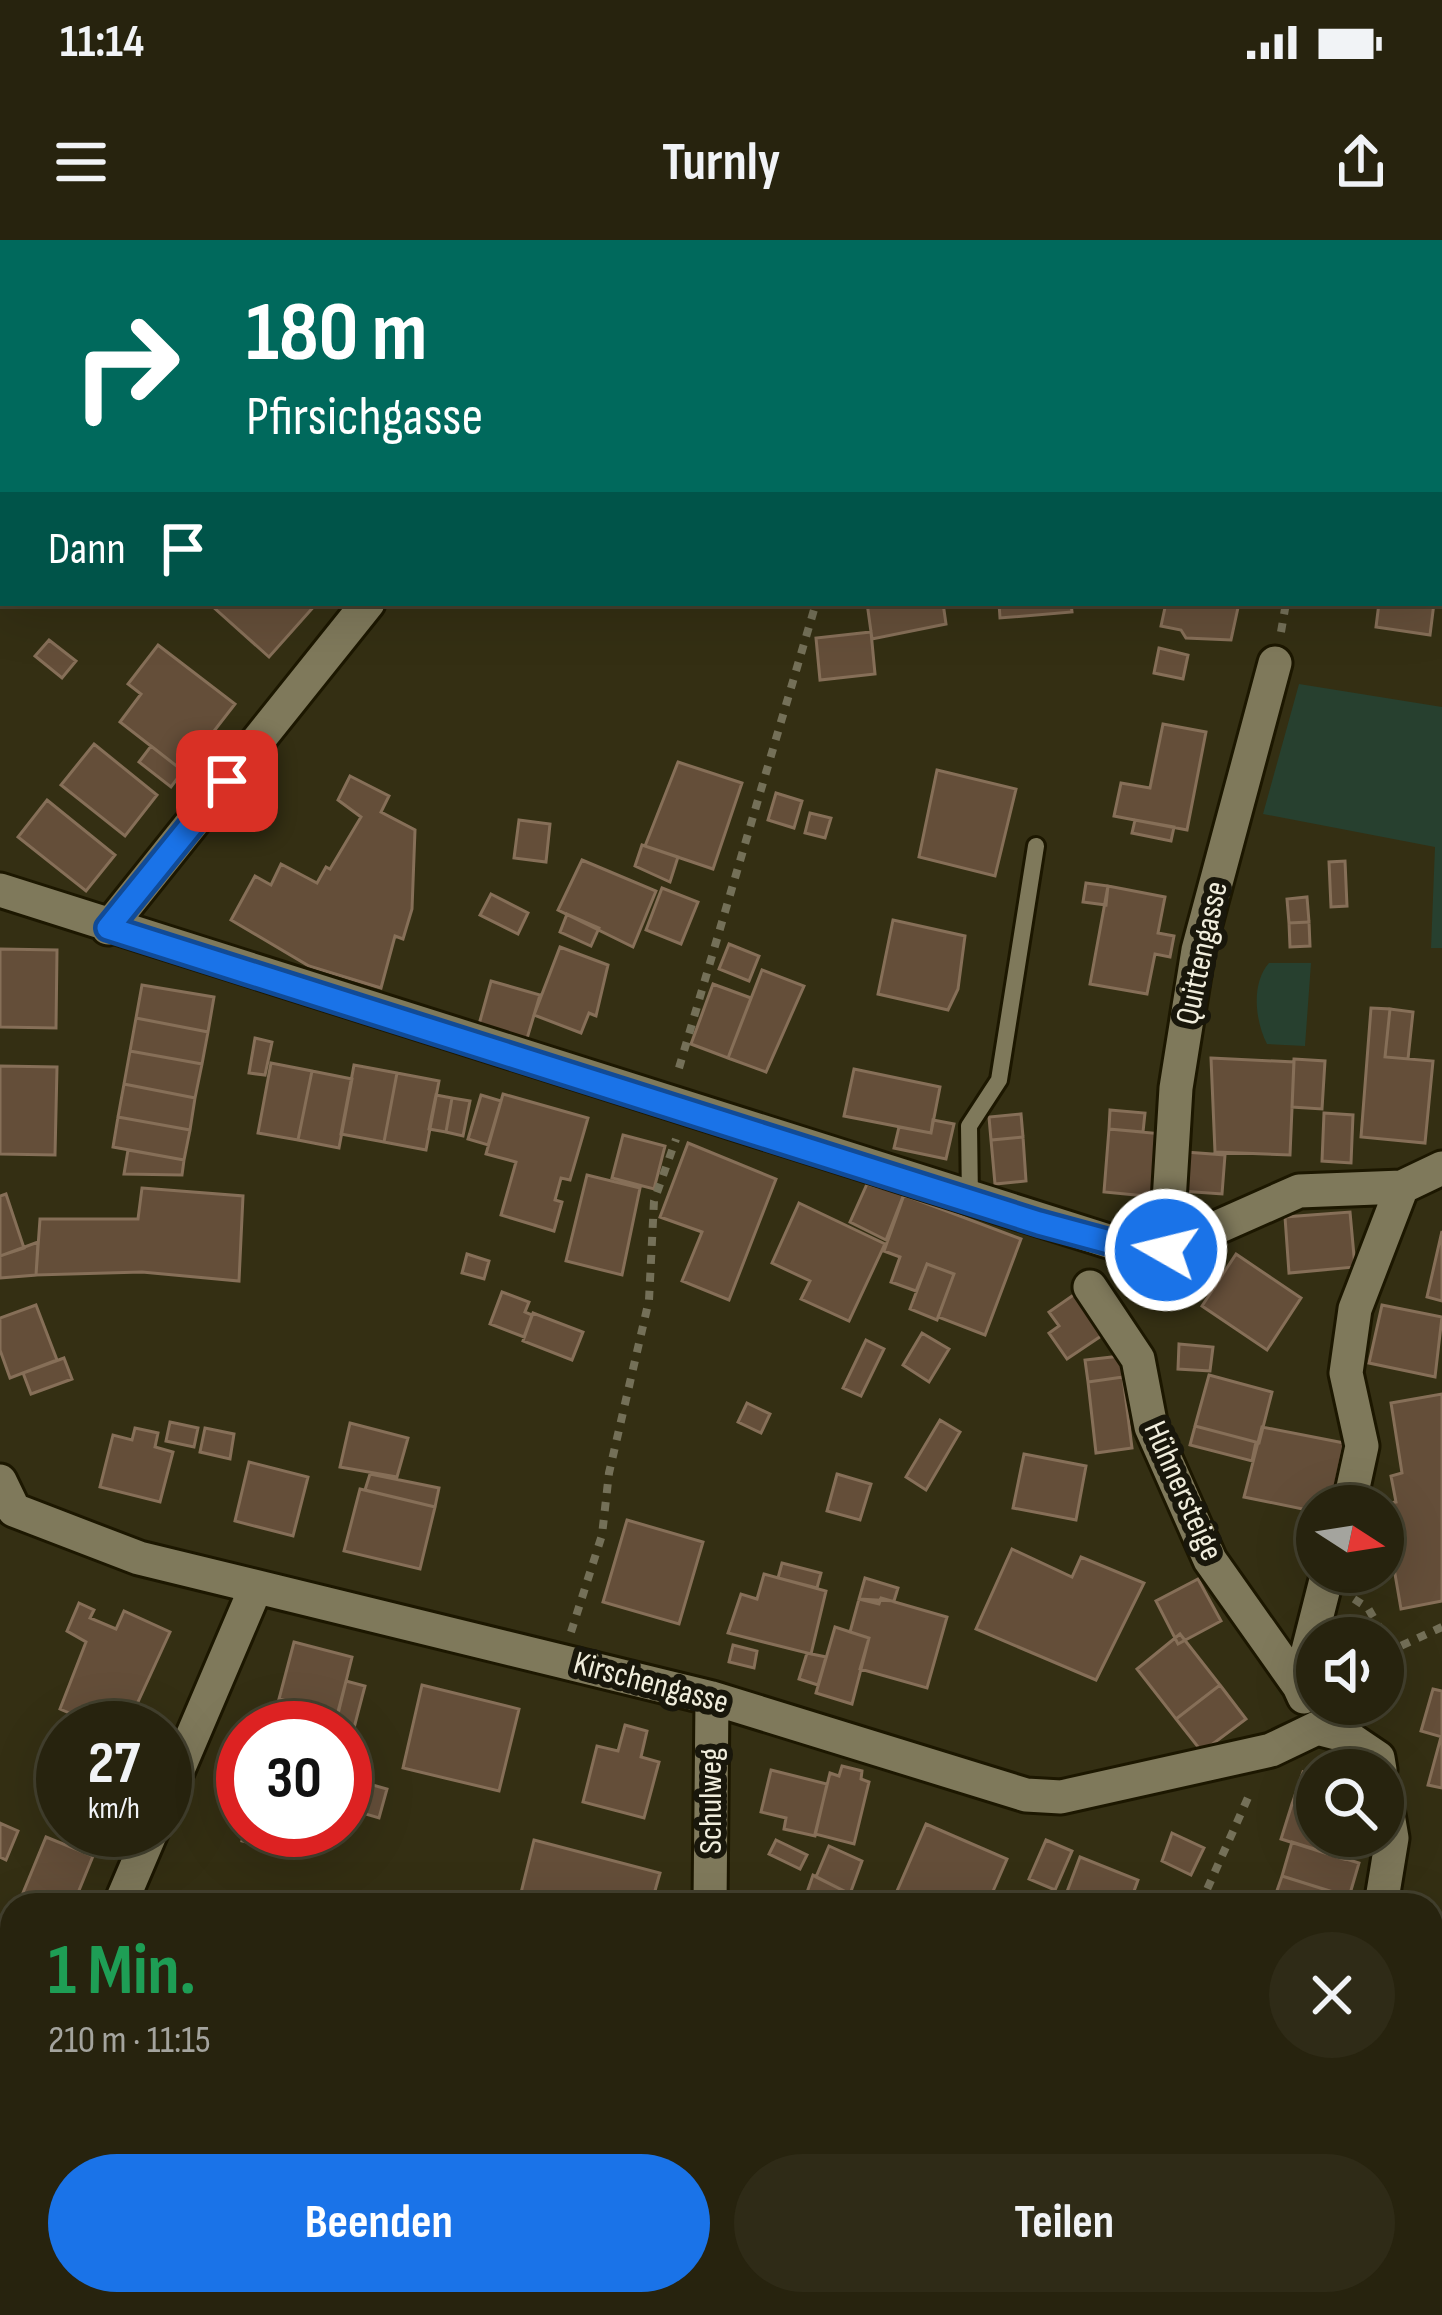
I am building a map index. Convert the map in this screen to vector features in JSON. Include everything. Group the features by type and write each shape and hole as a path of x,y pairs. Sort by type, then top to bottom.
{"street":[{"path":"108,928 366,606"},
{"name":"Quittengasse","path":"1166,1250 1176,1088 1198,950 1275,663"},
{"path":"0,890 108,928 681,1095 970,1201 1124,1246 1166,1250 1299,1191 1402,1186 1442,1168"},
{"path":"1354,1485 1362,1446 1346,1373 1355,1310 1402,1186"},
{"name":"Hühnersteige","path":"1090,1287 1138,1359 1151,1427 1210,1560 1296,1681"},
{"name":"Kirschengasse","path":"5,1502 139,1558 712,1697 1026,1795 1061,1797 1271,1750 1316,1728"},
{"path":"192,1737 256,1588"},
{"name":"Schulweg","path":"710,1893 712,1697"},
{"path":"1316,1728 1344,1735 1365,1749"},
{"path":"125,1893 140,1857"},
{"path":"1384,1893 1389,1857"}],"lane":[{"path":"970,1201 969,1126 999,1080 1036,846"}],"path":[{"path":"575,1622 602,1535 609,1473 649,1300 654,1201 815,606"},
{"path":"1348,1593 1373,1617"},
{"path":"1404,1644 1442,1627"},
{"path":"1206,1893 1271,1750"}],"green space":[{"path":"1299,684 1442,707 1442,948 1431,948 1435,847 1263,814"},
{"path":"1269,963 1311,963 1305,1046 1267,1044 1263,1035 1257,991"}],"building":[{"path":"212,606 314,606 269,657"},
{"path":"867,606 943,606 946,624 872,639"},
{"path":"999,606 1071,606 1072,612 1000,618"},
{"path":"1165,606 1238,606 1231,640 1186,638 1181,630 1161,626"},
{"path":"1379,606 1434,606 1430,635 1376,627"},
{"path":"871,632 875,674 820,680 816,638"},
{"path":"49,640 76,661 62,678 35,656"},
{"path":"158,645 235,704 183,771 120,722 141,694 128,684"},
{"path":"1159,648 1188,655 1183,679 1154,673"},
{"path":"1163,724 1206,732 1187,830 1114,816 1121,783 1150,788"},
{"path":"94,744 157,795 125,836 61,785"},
{"path":"151,746 183,771 171,787 139,762"},
{"path":"678,762 742,783 713,869 645,846"},
{"path":"937,770 1016,789 995,876 919,857"},
{"path":"350,776 389,796 381,812 415,830 412,909 403,939 395,936 381,988 309,966 231,920 255,876 271,885 281,864 317,883 326,867 330,869 361,817 338,800"},
{"path":"776,793 802,801 794,828 768,820"},
{"path":"47,800 115,855 86,891 18,837"},
{"path":"810,813 831,818 825,838 805,833"},
{"path":"519,820 550,824 546,862 514,858"},
{"path":"1135,820 1174,827 1171,841 1132,833"},
{"path":"642,845 678,857 670,882 635,866"},
{"path":"582,860 656,891 633,947 558,910"},
{"path":"1345,861 1347,906 1331,907 1329,862"},
{"path":"1086,883 1108,886 1106,905 1083,902"},
{"path":"1108,886 1165,897 1158,933 1174,936 1170,957 1155,954 1147,994 1090,984"},
{"path":"662,888 698,902 681,944 646,930"},
{"path":"491,894 528,913 518,934 480,915"},
{"path":"1307,897 1309,922 1289,923 1287,899"},
{"path":"567,914 599,928 591,946 560,932"},
{"path":"893,920 965,936 958,989 948,1010 878,994"},
{"path":"1309,922 1310,946 1290,947 1289,923"},
{"path":"729,944 759,956 749,981 719,969"},
{"path":"560,947 608,965 596,1016 589,1013 581,1033 534,1015"},
{"path":"0,949 57,950 56,1028 0,1027"},
{"path":"762,970 804,986 766,1072 728,1058"},
{"path":"491,981 540,995 526,1042 478,1028"},
{"path":"713,984 751,998 728,1058 691,1044"},
{"path":"142,985 214,997 208,1032 136,1018"},
{"path":"1371,1008 1390,1009 1385,1057 1433,1061 1425,1143 1361,1137"},
{"path":"1390,1009 1413,1012 1408,1059 1385,1057"},
{"path":"136,1018 208,1032 202,1064 130,1051"},
{"path":"255,1038 272,1042 265,1075 249,1073"},
{"path":"130,1051 202,1064 195,1098 124,1084"},
{"path":"1211,1058 1294,1062 1290,1155 1215,1152"},
{"path":"1294,1059 1325,1061 1322,1109 1292,1107"},
{"path":"271,1063 312,1071 298,1140 258,1133"},
{"path":"354,1065 397,1073 384,1142 341,1134"},
{"path":"0,1066 57,1067 55,1155 0,1154"},
{"path":"854,1069 940,1087 931,1133 844,1116"},
{"path":"312,1071 352,1079 339,1148 298,1140"},
{"path":"397,1073 439,1081 426,1150 384,1142"},
{"path":"124,1084 195,1098 190,1130 118,1117"},
{"path":"503,1094 588,1118 570,1180 561,1178 555,1200 562,1202 554,1231 501,1215 516,1162 486,1154"},
{"path":"436,1095 452,1098 446,1132 429,1129"},
{"path":"481,1095 501,1101 488,1145 468,1139"},
{"path":"452,1098 470,1101 463,1136 446,1132"},
{"path":"1110,1110 1145,1113 1143,1132 1109,1129"},
{"path":"1324,1113 1353,1115 1351,1163 1322,1161"},
{"path":"1021,1114 1023,1137 991,1140 989,1117"},
{"path":"118,1117 190,1130 184,1160 113,1147"},
{"path":"933,1120 954,1124 946,1159 894,1148 899,1127 931,1133"},
{"path":"1109,1129 1163,1134 1157,1197 1104,1192"},
{"path":"623,1135 665,1146 654,1189 612,1178"},
{"path":"1023,1137 1026,1181 995,1184 991,1140"},
{"path":"688,1143 776,1179 729,1300 682,1281 702,1232 660,1217"},
{"path":"128,1150 184,1160 182,1175 124,1174"},
{"path":"1185,1152 1225,1155 1222,1194 1181,1191"},
{"path":"587,1175 640,1188 622,1275 566,1261"},
{"path":"867,1184 904,1194 886,1240 850,1222"},
{"path":"142,1188 243,1196 239,1281 142,1272 36,1275 40,1219 138,1219"},
{"path":"6,1194 24,1248 0,1256 0,1196"},
{"path":"904,1195 1021,1239 985,1335 938,1317 954,1274 927,1264 916,1291 891,1282 900,1257 884,1251"},
{"path":"799,1203 885,1244 849,1321 801,1299 810,1281 772,1263"},
{"path":"1350,1212 1355,1267 1289,1273 1285,1217"},
{"path":"1442,1231 1442,1301 1427,1297"},
{"path":"38,1242 36,1275 0,1278 0,1256"},
{"path":"467,1254 489,1261 484,1279 462,1273"},
{"path":"1236,1254 1301,1298 1267,1350 1202,1306"},
{"path":"927,1264 954,1274 937,1320 910,1309"},
{"path":"1082,1289 1110,1330 1067,1359 1049,1333 1059,1326 1049,1312"},
{"path":"502,1292 529,1302 525,1312 532,1315 524,1337 490,1324"},
{"path":"36,1305 57,1360 10,1378 0,1350 0,1318"},
{"path":"1382,1305 1442,1317 1435,1377 1369,1363"},
{"path":"533,1313 583,1332 572,1360 523,1341"},
{"path":"922,1333 949,1349 929,1382 903,1365"},
{"path":"866,1340 884,1349 861,1396 843,1388"},
{"path":"1179,1344 1213,1347 1210,1371 1178,1369"},
{"path":"1121,1356 1123,1377 1088,1382 1085,1360"},
{"path":"64,1358 72,1379 31,1394 23,1373"},
{"path":"1209,1375 1272,1392 1259,1443 1195,1426"},
{"path":"1123,1377 1132,1448 1096,1453 1088,1382"},
{"path":"1442,1394 1442,1601 1401,1609 1404,1485 1393,1485 1391,1476 1402,1473 1391,1403"},
{"path":"747,1403 770,1414 761,1433 738,1422"},
{"path":"940,1420 960,1432 926,1490 906,1477"},
{"path":"170,1422 198,1428 194,1447 166,1441"},
{"path":"350,1423 408,1438 397,1477 340,1467"},
{"path":"1195,1426 1256,1442 1252,1461 1190,1445"},
{"path":"1262,1427 1344,1443 1335,1485 1296,1485 1296,1508 1244,1497"},
{"path":"135,1428 158,1433 155,1447 173,1452 160,1502 100,1487 113,1435 132,1440"},
{"path":"205,1428 234,1434 230,1459 200,1452"},
{"path":"1024,1454 1086,1466 1076,1520 1013,1508"},
{"path":"249,1462 308,1477 293,1536 235,1521"},
{"path":"370,1474 439,1488 435,1507 365,1490"},
{"path":"837,1474 871,1484 860,1520 827,1511"},
{"path":"360,1489 435,1507 420,1569 344,1551"},
{"path":"627,1520 703,1542 679,1624 603,1602"},
{"path":"1012,1549 1072,1577 1081,1557 1144,1583 1096,1680 976,1629"},
{"path":"782,1563 821,1573 817,1588 778,1578"},
{"path":"764,1574 826,1591 811,1654 728,1633 741,1594 757,1599"},
{"path":"865,1578 898,1588 894,1601 859,1599"},
{"path":"1198,1579 1221,1621 1178,1644 1156,1601"},
{"path":"881,1598 947,1617 927,1688 860,1669 869,1638 850,1632 859,1599 879,1604"},
{"path":"79,1603 94,1610 90,1618 116,1629 124,1611 170,1632 138,1701 63,1701 86,1642 67,1631"},
{"path":"835,1627 869,1638 852,1704 816,1693"},
{"path":"1180,1634 1220,1685 1176,1719 1137,1669"},
{"path":"294,1642 352,1657 341,1701 279,1699"},
{"path":"733,1645 757,1651 754,1668 729,1662"},
{"path":"807,1653 826,1657 818,1685 799,1679"},
{"path":"346,1681 365,1686 361,1701 341,1701"},
{"path":"422,1685 519,1709 499,1791 403,1768"},
{"path":"1220,1685 1246,1719 1202,1752 1176,1719"},
{"path":"1433,1689 1442,1691 1442,1737 1421,1731"},
{"path":"625,1725 647,1731 641,1757 659,1762 644,1818 583,1802 597,1746 618,1751"},
{"path":"1442,1737 1442,1788 1428,1785"},
{"path":"842,1766 862,1771 861,1779 869,1782 854,1844 815,1834 830,1773 839,1776"},
{"path":"771,1770 827,1784 815,1836 784,1829 786,1818 761,1812"},
{"path":"372,1785 387,1789 379,1818 372,1816"},
{"path":"1292,1804 1296,1805 1296,1844 1281,1839"},
{"path":"0,1823 18,1831 6,1860 0,1857"},
{"path":"926,1824 1007,1859 992,1893 897,1891"},
{"path":"1172,1833 1204,1848 1191,1875 1162,1861"},
{"path":"534,1840 660,1873 654,1893 521,1893"},
{"path":"776,1840 807,1855 800,1869 769,1854"},
{"path":"1046,1840 1072,1851 1055,1890 1029,1879"},
{"path":"1292,1842 1296,1857 1340,1857 1359,1863 1350,1893 1282,1876"},
{"path":"829,1846 862,1861 850,1893 816,1877"},
{"path":"38,1857 93,1857 78,1893 23,1893"},
{"path":"1080,1857 1138,1880 1133,1893 1066,1893"},
{"path":"813,1875 848,1893 807,1893"},
{"path":"1282,1876 1333,1892 1333,1893 1276,1893"}],"route":[{"path":"227,781 108,928 1039,1223 1124,1246 1166,1250"}]}
